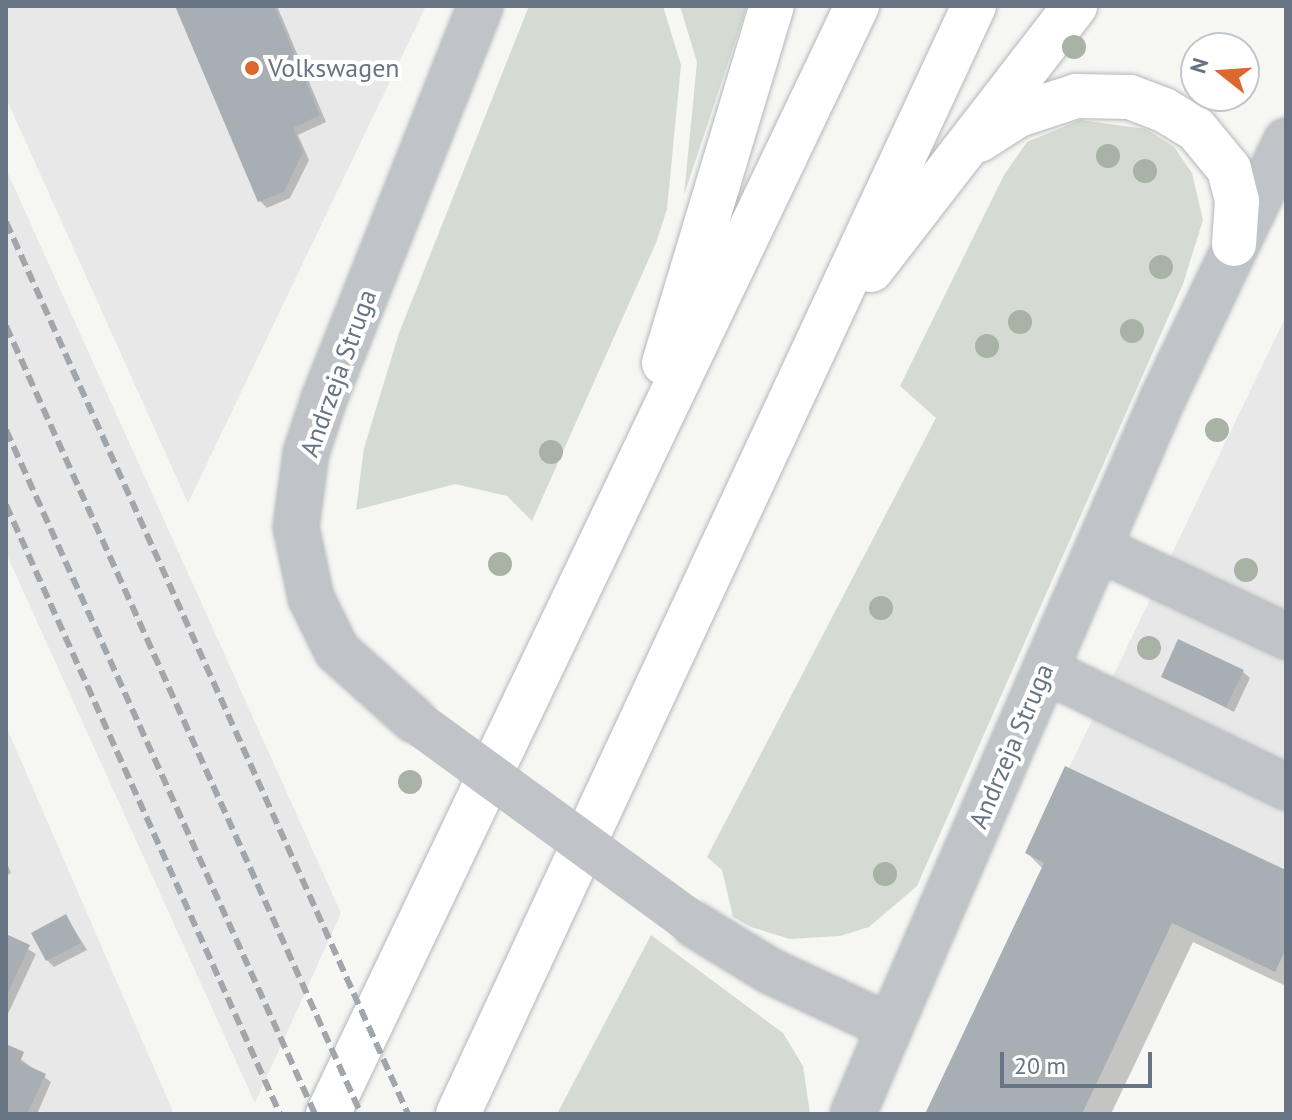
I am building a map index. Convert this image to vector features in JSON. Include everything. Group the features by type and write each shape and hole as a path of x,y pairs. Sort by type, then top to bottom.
{"main road":[{"path":"637,462 772,6"},
{"path":"328,1114 857,6"},
{"path":"458,1114 811,350 974,6"},
{"path":"811,350 957,154 1075,6"},
{"path":"957,154 1018,115 1076,96 1130,97 1164,110 1214,147 1237,201 1234,244"}],"street":[{"name":"Andrzeja Struga","path":"480,6 324,399 306,453 296,527 311,598 337,651 414,720 695,925 770,971 890,1027 1098,548 1234,244 1286,141"},
{"path":"1098,548 1286,636"},
{"path":"1045,670 1286,787"},
{"path":"853,1114 890,1027"}],"shaded area":[{"path":"6,6 426,6 188,503 6,98"},
{"path":"529,6 663,6 681,65 667,209 656,243 532,521 507,496 455,484 356,510 364,448 399,333"},
{"path":"680,6 747,6 684,195 697,62"},
{"path":"1080,120 1146,129 1174,147 1192,173 1203,220 1183,284 917,886 869,927 840,936 790,939 751,927 733,917 722,870 707,857 936,418 900,386 1004,175 1027,142"},
{"path":"6,169 341,913 255,1103 6,553"},
{"path":"1286,316 1286,870 1069,768"},
{"path":"6,726 174,1114 6,1114"},
{"path":"651,935 783,1033 803,1066 810,1114 557,1114"}],"building":[{"path":"175,6 274,6 320,115 293,128 303,152 284,192 258,202"},
{"path":"1178,639 1244,670 1226,707 1161,677"},
{"path":"1065,766 1286,870 1286,949 1275,972 1172,923 1082,1114 925,1114 1044,863 1025,853"},
{"path":"66,914 81,943 46,961 31,933"},
{"path":"6,934 30,945 6,997"},
{"path":"6,1044 24,1052 20,1062 46,1074 27,1114 6,1114"}],"railway":[{"path":"6,222 408,1114"},
{"path":"6,326 361,1114"},
{"path":"6,430 315,1114"},
{"path":"6,505 280,1114"}],"place":[{"name":"Volkswagen","path":"252,68"}]}
